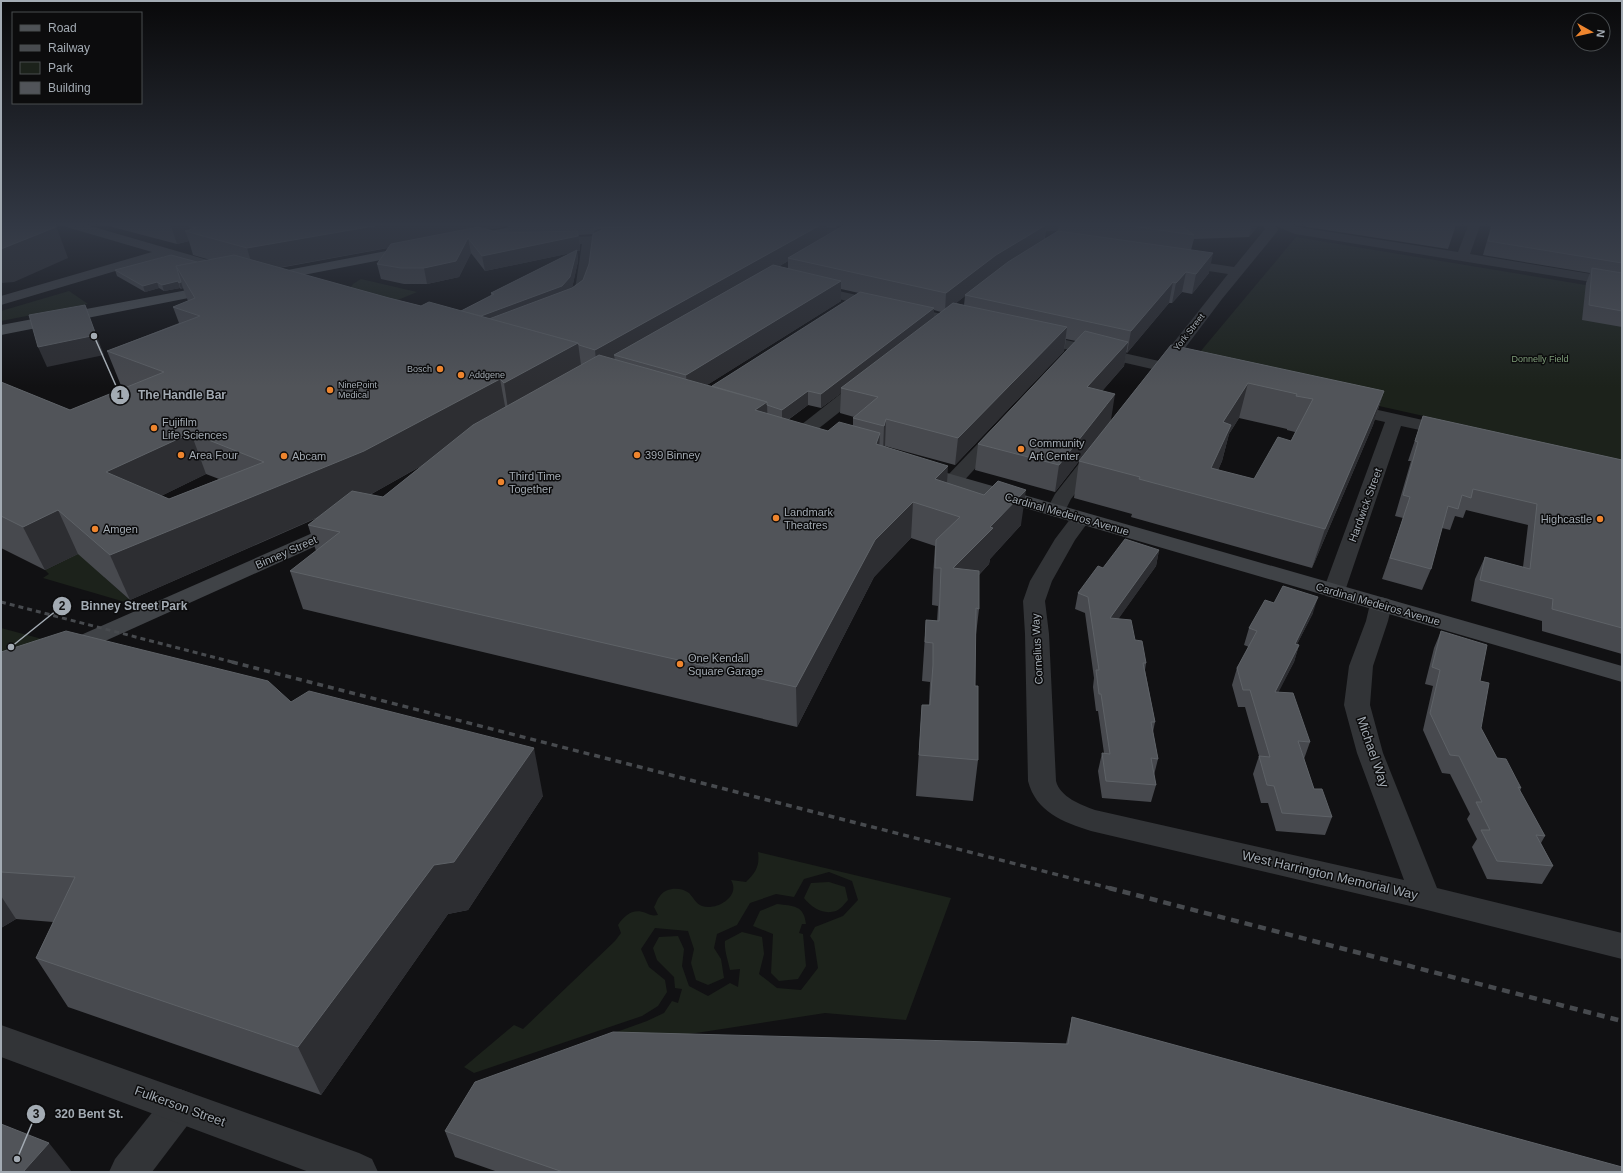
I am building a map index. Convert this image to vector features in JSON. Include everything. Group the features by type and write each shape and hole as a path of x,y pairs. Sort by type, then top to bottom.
{"main road":[{"path":"1,301 81,278"},
{"path":"247,278 286,288"},
{"path":"251,279 258,278"},
{"path":"1,330 227,286"},
{"path":"790,434 820,442"},
{"name":"Cardinal Medeiros Avenue","path":"901,466 1622,674"},
{"name":"Binney Street","path":"49,657 359,519"}],"street":[{"path":"554,308 570,303 577,298 583,278"},
{"name":"York Street","path":"1150,384 1162,366 1233,278"},
{"path":"1588,278 1622,283"},
{"path":"798,285 857,298 954,314 978,326"},
{"path":"838,311 857,298"},
{"path":"934,329 954,314"},
{"path":"1017,334 1199,375"},
{"path":"1064,363 1076,348"},
{"path":"790,434 873,377"},
{"path":"1335,406 1467,435"},
{"name":"Hardwick Street","path":"1334,591 1395,420"},
{"path":"953,481 1005,425"},
{"path":"1056,511 1062,498 1106,441"},
{"name":"Cornelius Way","path":"1045,792 1042,782 1037,634 1034,601 1042,582 1065,539 1081,518"},
{"name":"Michael Way","path":"1381,604 1377,621 1361,666 1357,705 1370,753 1422,886 1422,897"},
{"name":"West Harrington Memorial Way","path":"1045,792 1067,811 1091,820 1422,897 1622,946"},
{"name":"Fulkerson Street","path":"1,1041 359,1172"},
{"path":"128,1172 180,1106"}],"green space":[{"name":"Donnelly Field","path":"1262,278 1542,278 1622,291 1622,460 1190,364"},
{"path":"361,279 417,292 386,305 348,291 353,284"},
{"path":"69,291 88,304 1,321 1,311"},
{"path":"104,541 104,577 130,600 125,602 43,578 49,574 45,570"},
{"path":"1,628 42,639 1,656"},
{"path":"758,852 951,898 906,1020 825,1013 612,1046 494,1076 647,1021 664,1013 672,1001 678,1003 682,989 675,988 674,977 657,960 653,948 659,937 678,936 684,949 682,966 689,986 708,996 730,983 738,987 740,969 730,970 725,941 742,932 762,937 764,954 759,974 777,988 801,990 818,968 814,942 810,936 815,927 843,916 858,900 852,881 829,872 804,879 794,897 776,894 750,903 737,925 717,934 714,948 721,959 724,978 708,985 696,980 691,963 694,949 688,931 655,928 641,949 649,967 665,980 667,992 658,1006 642,1016 474,1073 464,1067 514,1025 523,1029 615,941 621,933 618,925 627,915 637,911 658,915 654,907 658,899 666,891 674,889 686,891 702,906 708,907 720,904 726,901 733,892 731,880 746,882 752,875 758,865"},
{"path":"829,882 845,887 848,900 836,911 827,912 818,910 804,898 811,883"},
{"path":"777,904 797,908 803,913 805,918 806,924 802,924 799,933 803,934 806,966 798,979 779,981 771,973 773,934 753,926 760,911"}],"building":[{"path":"129,278 180,278 181,282 179,283 178,281 162,285 157,282 143,286"},
{"path":"183,278 316,278 421,306 429,302 578,343 504,383 500,379 364,451 110,555 58,510 23,527 1,516 1,382 70,410 164,372 107,351 200,316 173,307 195,298","holes":["191,433 264,462 169,499 106,472"]},
{"path":"522,278 569,278 562,286 481,316 461,311 494,294 491,293"},
{"path":"584,278 725,278 595,350 579,345 578,343 489,319 572,288"},
{"path":"750,278 827,278 841,281 686,375 614,355"},
{"path":"877,278 966,278 946,293"},
{"path":"987,278 1181,278 1176,283 1173,282 1131,331 965,295"},
{"path":"1591,278 1622,278 1622,311 1589,305"},
{"path":"860,292 934,308 821,394 808,391 782,410 767,405 767,402 712,386"},
{"path":"953,303 1067,327 958,438 886,419 884,426 853,418 878,397 841,388"},
{"path":"85,305 96,335 38,347 29,315"},
{"path":"1085,331 1128,342 1087,387 1115,394 1059,465 978,444"},
{"path":"1171,345 1384,391 1325,529 1139,479 1140,477 1079,461","holes":["1248,383 1297,394 1296,396 1313,399 1291,441 1278,437 1254,479 1211,468 1231,425 1223,422"]},
{"path":"599,355 767,402 755,410 828,431 839,422 880,433 876,444 948,466 935,479 984,495 998,481 1026,490 990,527 993,528 953,568 979,571 979,609 976,608 975,686 978,686 978,760 919,755 922,705 930,705 933,665 933,643 925,642 926,620 939,621 941,568 935,568 936,540 960,517 913,502 875,540 796,687 290,571 340,532 308,525 352,491 383,497 473,425"},
{"path":"1423,416 1622,460 1622,628 1552,609 1553,599 1480,580 1485,557 1530,569 1537,504 1473,489 1471,498 1462,495 1458,509 1448,506 1431,569 1390,558 1410,497 1403,495 1418,442 1415,441"},
{"path":"1125,539 1159,550 1110,618 1131,620 1135,640 1142,641 1146,663 1143,663 1155,722 1151,722 1158,759 1151,758 1156,785 1106,781 1102,753 1110,754 1101,694 1099,694 1096,670 1099,670 1088,597 1078,593 1098,566 1103,568"},
{"path":"1283,586 1318,597 1295,644 1299,645 1275,692 1293,693 1310,742 1298,741 1314,789 1322,789 1332,817 1282,813 1274,786 1267,785 1259,756 1270,757 1250,690 1243,690 1237,668 1257,631 1249,628 1265,600 1274,603"},
{"path":"66,631 268,681 291,702 309,691 534,748 454,862 434,865 298,1047 36,958 75,877 1,872 1,652"},
{"path":"1441,631 1487,645 1480,681 1489,683 1481,728 1497,758 1506,759 1521,788 1518,787 1545,836 1536,835 1553,866 1497,861 1481,830 1490,830 1476,802 1482,802 1459,756 1450,755 1430,713 1440,670 1432,667"},
{"path":"1072,1017 1622,1167 1622,1172 563,1172 445,1131 475,1082 613,1032 1068,1044"},
{"path":"1,1124 49,1143 23,1172 1,1172"}],"railway":[{"path":"1,602 236,663"},
{"path":"232,662 1113,889"},
{"path":"1109,888 1622,1021"}],"place":[{"name":"The Handle Bar","path":"94,336"},
{"name":"Bosch","path":"440,369"},
{"name":"Addgene","path":"461,375"},
{"name":"NinePoint Medical","path":"330,390"},
{"name":"Fujifilm Life Sciences","path":"154,428"},
{"name":"Community Art Center","path":"1021,449"},
{"name":"Area Four","path":"181,455"},
{"name":"399 Binney","path":"637,455"},
{"name":"Abcam","path":"284,456"},
{"name":"Third Time Together","path":"501,482"},
{"name":"Landmark Theatres","path":"776,518"},
{"name":"Highcastle","path":"1600,519"},
{"name":"Amgen","path":"95,529"},
{"name":"Binney Street Park","path":"11,647"},
{"name":"One Kendall Square Garage","path":"680,664"},
{"name":"320 Bent St.","path":"17,1159"}]}
